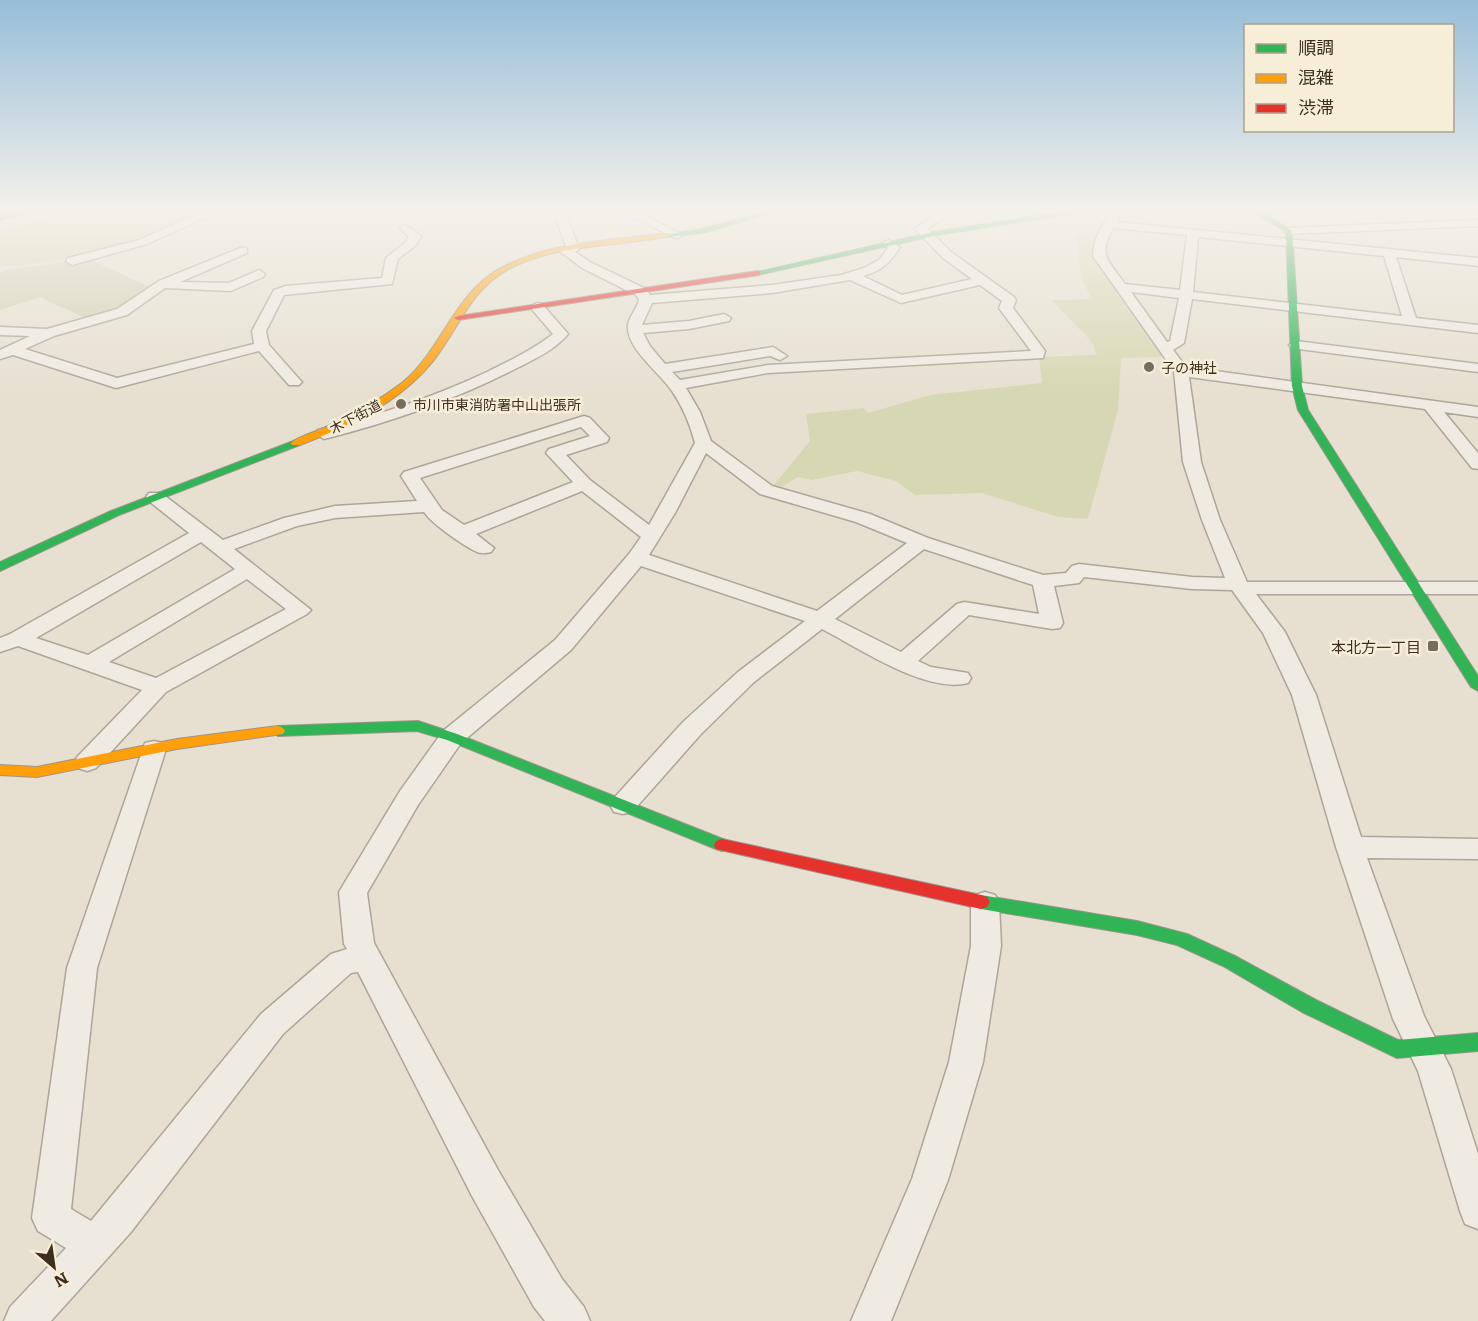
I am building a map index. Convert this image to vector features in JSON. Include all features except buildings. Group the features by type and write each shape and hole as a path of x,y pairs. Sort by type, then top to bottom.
{"street":[{"path":"6,352 49,333 122,312 163,284 191,273"},
{"path":"294,382 262,346 260,331 279,293 286,290 388,281 389,273"},
{"name":"木下街道","path":"0,567 89,524 317,435 379,405 422,369 475,291 501,273"},
{"path":"600,273 643,296 760,273"},
{"path":"458,318 643,296 744,291 830,281 865,273"},
{"path":"669,377 768,369 1038,355 1038,351 1006,308 1009,300 970,273"},
{"path":"1110,273 1181,371 1192,462 1210,520 1240,586 1274,632 1304,695 1350,848 1409,1019 1434,1069 1478,1211"},
{"path":"1163,346 1172,346 1177,343 1189,273"},
{"path":"1292,273 1297,386 1303,410 1478,687"},
{"path":"1395,273 1410,321"},
{"path":"163,284 231,287 259,274"},
{"path":"852,276 901,299 980,281"},
{"path":"1119,287 1478,329"},
{"path":"643,296 645,310 635,323 636,339 669,377 698,424 703,442 765,490 863,518 921,542 1042,581 1072,579 1079,570 1240,586 1478,588"},
{"path":"317,435 381,420 457,391 537,352 561,334 537,307"},
{"path":"636,330 689,325 724,318"},
{"path":"0,331 49,333"},
{"path":"1296,345 1478,368"},
{"path":"6,352 116,383 262,346"},
{"path":"669,377 773,351 780,356"},
{"path":"1181,371 1478,412"},
{"path":"1430,405 1478,464"},
{"path":"484,548 435,514 410,476 584,421 602,438 555,453 584,484 652,536"},
{"path":"570,1321 548,1293 485,1183 359,944 352,892 409,798 452,737 563,645 637,558 666,513 703,442"},
{"path":"461,533 584,484"},
{"path":"87,762 158,687 300,610 155,497"},
{"path":"220,548 291,522 335,512 430,506"},
{"path":"9,642 202,534"},
{"path":"623,805 692,728 746,677 921,542"},
{"path":"637,558 819,619 926,674 960,678"},
{"path":"90,664 247,570"},
{"path":"904,662 964,608 1052,623 1042,581"},
{"path":"9,642 90,664 158,687"},
{"path":"0,770 38,772 154,749 282,730 418,726 452,737 713,843 985,903 1137,928 1181,939 1229,961 1309,1006 1397,1049 1478,1042"},
{"path":"95,1244 51,1218 82,968 154,749"},
{"path":"1350,848 1478,849"},
{"path":"871,1321 930,1180 966,1062 986,946 985,903"},
{"path":"24,1321 118,1219 272,1024 342,963 366,957"}],"green space":[{"path":"0,273 119,273 152,288 119,311 89,320 40,297 0,310"},
{"path":"1081,273 1104,273 1163,357 1121,358 1118,410 1088,519 1058,517 982,493 915,495 896,481 857,471 812,480 798,477 782,487 773,486 810,441 806,414 864,408 868,413 930,395 1042,383 1039,357 1097,355 1092,342 1051,300 1092,299"}],"traffic: fast":[{"path":"1291,273 1297,386 1303,410 1478,687"},
{"path":"0,567 115,513 296,443"},
{"path":"278,731 418,726 452,737 722,845"},
{"path":"981,902 1137,928 1181,939 1229,961 1309,1006 1397,1049 1478,1042"}],"traffic: slow":[{"path":"296,443 363,413 408,382 432,357 477,290 499,273"},
{"path":"0,770 37,772 177,744 278,731"}],"traffic: jam":[{"path":"458,318 757,273"},
{"path":"722,845 981,902"}],"place":[{"name":"子の神社","path":"1149,367"},
{"name":"市川市東消防署中山出張所","path":"401,404"},
{"name":"本北方一丁目","path":"1433,646"}]}
